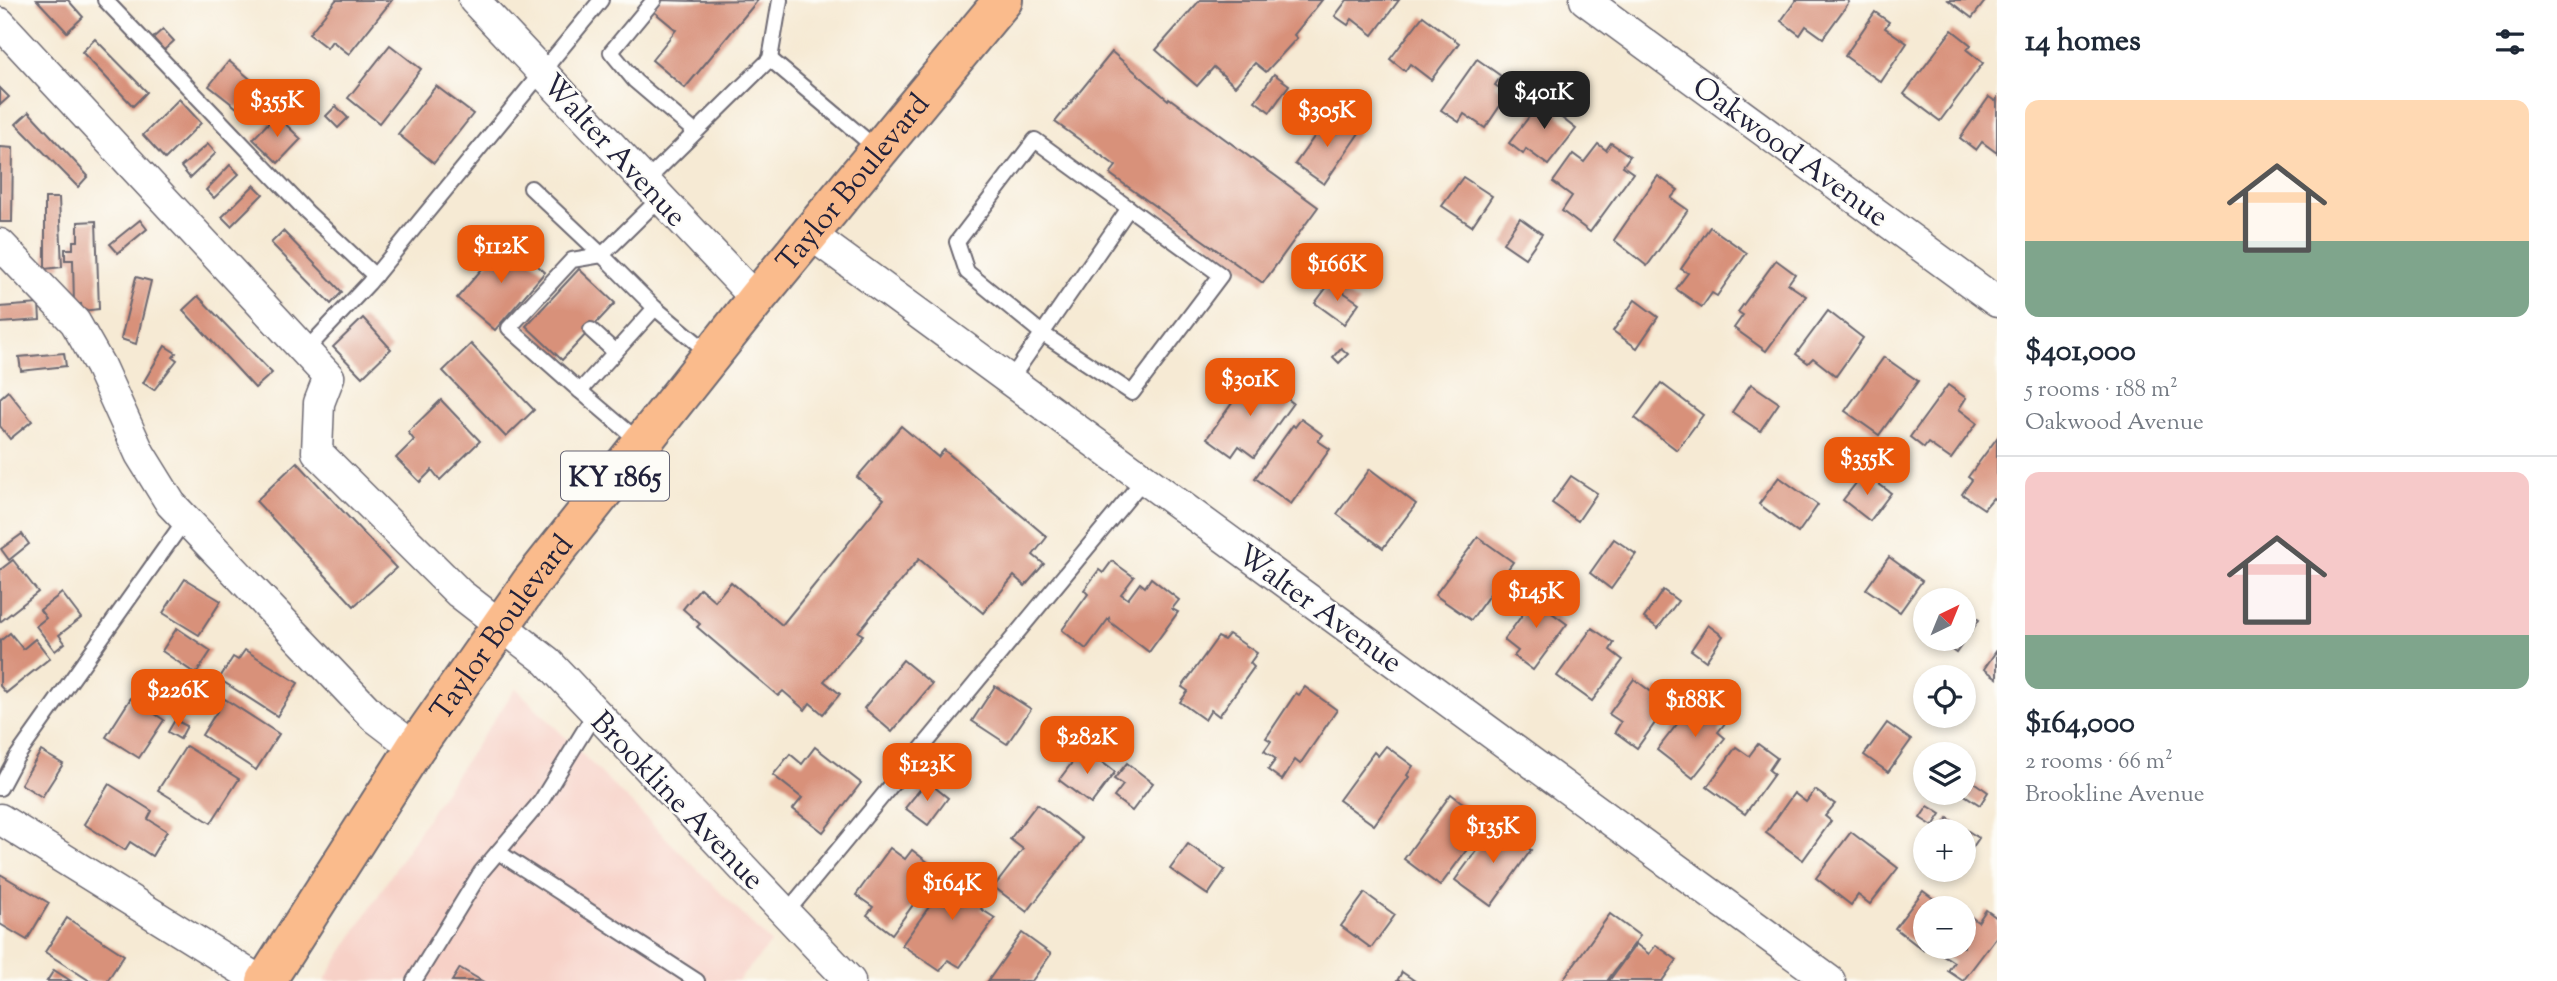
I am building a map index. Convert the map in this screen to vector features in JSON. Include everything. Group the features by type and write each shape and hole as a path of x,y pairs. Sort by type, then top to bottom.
{"main road":[{"name":"Taylor Boulevard","path":"265,981 415,748 500,625 756,299 1003,0"}],"street":[{"name":"Walter Avenue","path":"474,0 756,299"},
{"name":"Oakwood Avenue","path":"1585,0 1997,302"},
{"path":"0,23 306,350"},
{"name":"Walter Avenue","path":"810,234 1830,981"},
{"path":"0,244 75,322 100,366 140,454 171,504 373,716 415,748"},
{"name":"Brookline Avenue","path":"306,350 329,377 319,403 317,452 459,593 547,661 850,981"},
{"path":"0,819 260,981"}],"lane":[{"path":"105,0 307,212 375,276"},
{"path":"306,350 375,276 601,0"},
{"path":"654,0 611,52 635,81 695,132"},
{"path":"641,444 509,328 549,292 572,260 602,255 695,132 770,59 780,0"},
{"path":"770,59 879,151"},
{"path":"1035,140 1129,208 1221,275 1132,393 1043,334 967,272 957,242 1035,140"},
{"path":"531,188 655,308 711,355"},
{"path":"1010,380 1043,334 1064,298 1129,208"},
{"path":"580,391 655,308"},
{"path":"591,330 615,352"},
{"path":"786,913 1144,479"},
{"path":"0,788 16,758 186,520"},
{"path":"414,981 481,872 541,801 594,713"},
{"path":"498,852 697,981"}],"shaded area":[{"path":"516,688 771,943 738,981 324,981 442,795"}],"building":[{"path":"37,0 68,0 83,17 67,32"},
{"path":"336,0 392,0 349,54 332,41 327,48 309,34"},
{"path":"660,0 758,0 685,88 652,60 676,30 652,10"},
{"path":"1200,0 1322,0 1294,35 1297,38 1266,72 1255,63 1235,86 1214,67 1197,86 1156,50"},
{"path":"1347,0 1399,0 1373,35 1352,19 1348,25 1335,16"},
{"path":"1796,0 1849,2 1823,38 1806,26 1800,35 1781,21"},
{"path":"1948,0 1986,0 1972,18"},
{"path":"1875,12 1889,22 1885,28 1907,43 1881,82 1845,56"},
{"path":"1423,16 1459,43 1431,80 1410,64 1405,71 1390,59"},
{"path":"163,29 174,41 164,50 153,38"},
{"path":"1952,30 1971,45 1967,50 1983,63 1940,121 1904,94"},
{"path":"95,39 147,92 133,106 82,52"},
{"path":"390,45 421,69 379,123 348,98"},
{"path":"1112,52 1168,100 1169,98 1318,207 1263,283 1110,174 1116,166 1055,122"},
{"path":"1477,59 1501,76 1495,85 1508,94 1485,128 1464,114 1459,122 1441,110"},
{"path":"229,61 256,84 237,108 209,86"},
{"path":"1274,74 1289,85 1270,112 1255,101"},
{"path":"436,86 473,114 434,163 398,134"},
{"path":"0,88 9,97 0,105"},
{"path":"1548,92 1566,106 1558,115 1576,129 1548,165 1526,149 1523,154 1509,143"},
{"path":"1989,97 1995,101 1997,98 1997,153 1982,142 1976,150 1960,138"},
{"path":"179,99 201,123 165,159 143,135"},
{"path":"336,106 348,118 338,128 326,116"},
{"path":"29,112 88,176 78,187 16,124"},
{"path":"1331,113 1359,133 1324,184 1295,164"},
{"path":"276,115 301,139 278,163 253,139"},
{"path":"1611,143 1630,156 1623,166 1633,173 1590,232 1562,211 1572,196 1553,182 1573,154 1584,162 1598,144 1606,150"},
{"path":"208,144 216,153 190,178 181,167"},
{"path":"0,147 13,148 12,222 0,222"},
{"path":"230,165 239,174 214,198 206,190"},
{"path":"1658,176 1678,190 1671,198 1688,210 1647,266 1614,240"},
{"path":"1463,177 1492,196 1472,226 1442,206"},
{"path":"254,185 263,194 231,226 222,217"},
{"path":"45,198 59,198 62,267 45,269"},
{"path":"1520,218 1542,234 1525,258 1503,243"},
{"path":"140,220 147,229 118,253 110,244"},
{"path":"96,221 99,309 82,311 81,304 74,305 73,260 65,260 65,249 73,249 73,241 78,241 78,222"},
{"path":"1710,227 1747,253 1717,296 1712,293 1702,307 1676,289 1688,273 1681,269"},
{"path":"283,231 342,292 331,304 271,243"},
{"path":"507,240 545,272 495,330 457,298"},
{"path":"1776,260 1795,274 1788,284 1806,296 1766,351 1734,328 1743,315 1738,312"},
{"path":"579,269 615,303 562,360 526,326"},
{"path":"136,277 151,281 136,344 121,339"},
{"path":"1330,283 1359,303 1344,324 1315,303"},
{"path":"198,296 272,373 255,388 183,310"},
{"path":"1635,300 1658,317 1637,348 1613,331"},
{"path":"39,304 40,320 0,323 0,307"},
{"path":"1828,311 1863,338 1836,376 1813,358 1808,363 1796,354"},
{"path":"363,318 391,349 362,377 333,347"},
{"path":"471,344 534,410 506,437 443,371"},
{"path":"165,346 176,353 173,357 177,360 154,390 143,383"},
{"path":"1341,348 1348,354 1339,363 1333,357"},
{"path":"64,353 66,366 21,371 19,357"},
{"path":"1884,357 1918,381 1879,435 1845,411"},
{"path":"1253,374 1293,403 1254,457 1239,446 1232,456 1207,438"},
{"path":"1661,383 1703,415 1677,450 1635,418"},
{"path":"1751,384 1779,403 1760,431 1732,412"},
{"path":"1948,385 1966,398 1959,409 1977,423 1951,459 1928,443 1924,448 1910,437"},
{"path":"8,391 32,421 10,439 0,426 0,398"},
{"path":"441,400 480,441 440,480 432,470 420,482 396,458 414,440 408,432"},
{"path":"1301,419 1323,435 1318,441 1330,449 1291,504 1255,478 1293,425 1295,427"},
{"path":"901,426 938,457 944,450 1047,537 1033,555 1044,564 1025,586 1014,576 983,613 919,559 858,632 863,635 824,681 840,694 823,714 810,703 805,710 783,691 778,696 697,627 700,624 683,609 700,588 715,601 731,582 782,625 884,499 857,477"},
{"path":"1997,438 1997,501 1993,498 1984,509 1962,494 1972,480 1968,477"},
{"path":"297,462 396,568 354,606 256,501"},
{"path":"1370,469 1416,504 1383,548 1337,514"},
{"path":"1864,473 1891,493 1870,521 1843,500"},
{"path":"1571,476 1597,493 1578,521 1552,503"},
{"path":"1779,477 1818,505 1798,533 1759,504"},
{"path":"22,534 29,544 9,560 1,549"},
{"path":"1478,537 1513,562 1471,620 1435,595"},
{"path":"1614,539 1636,554 1611,589 1590,573"},
{"path":"1889,557 1922,581 1917,588 1913,588 1913,594 1900,612 1866,589"},
{"path":"13,560 38,592 0,622 0,570"},
{"path":"1112,561 1134,577 1121,594 1128,599 1140,583 1145,587 1151,578 1179,600 1172,609 1178,612 1149,652 1110,622 1109,618 1086,649 1062,630 1088,594 1084,590 1099,570 1103,573"},
{"path":"185,579 221,601 199,635 163,613"},
{"path":"1541,589 1559,602 1552,613 1567,624 1533,670 1514,656 1518,651 1504,640"},
{"path":"1663,590 1678,601 1658,628 1644,618"},
{"path":"62,593 81,618 59,635 65,643 55,651 36,626 46,618 40,610"},
{"path":"1708,625 1723,636 1706,661 1691,650"},
{"path":"177,628 211,651 196,674 162,651"},
{"path":"1592,628 1614,643 1610,650 1623,660 1592,701 1557,676"},
{"path":"10,633 23,649 35,639 50,658 6,693 0,686 0,641"},
{"path":"1229,634 1257,653 1250,663 1254,667 1219,716 1211,710 1205,720 1180,702 1188,691 1182,687 1218,637 1224,640"},
{"path":"245,650 298,683 277,716 219,679 233,657 238,660"},
{"path":"1997,650 1997,678 1984,669"},
{"path":"903,660 932,684 892,732 864,708"},
{"path":"1634,679 1653,693 1657,687 1673,698 1637,748 1615,732 1621,722 1609,714"},
{"path":"995,686 1031,709 1007,744 972,721"},
{"path":"1305,687 1337,710 1300,764 1295,760 1282,780 1268,770 1276,759 1264,751 1271,741 1266,738 1296,693 1299,695"},
{"path":"131,698 164,720 139,758 106,737"},
{"path":"225,699 279,734 256,770 202,735"},
{"path":"1707,700 1730,717 1718,732 1725,738 1693,778 1657,750 1688,710 1696,716"},
{"path":"175,720 187,726 180,739 168,732"},
{"path":"1887,723 1911,740 1888,772 1864,755"},
{"path":"1758,744 1777,758 1769,770 1774,774 1745,814 1707,787 1736,747 1749,756"},
{"path":"186,746 239,779 211,823 158,790"},
{"path":"1386,746 1413,766 1407,775 1409,777 1374,825 1339,800 1374,752 1378,756"},
{"path":"815,747 861,783 823,832 793,809 802,798 773,775 790,754 802,764"},
{"path":"1083,748 1115,772 1091,804 1059,780"},
{"path":"41,751 63,764 42,797 21,784"},
{"path":"1127,763 1153,783 1132,811 1114,797 1123,785 1114,779"},
{"path":"927,781 948,798 928,825 905,808"},
{"path":"109,784 152,811 148,819 167,831 152,856 130,842 125,850 84,824"},
{"path":"1976,784 1988,792 1980,805 1976,802"},
{"path":"1815,790 1835,804 1825,816 1831,821 1803,860 1766,833 1794,793 1806,802"},
{"path":"1451,794 1472,810 1466,818 1482,829 1440,886 1404,859"},
{"path":"1037,804 1083,839 1027,912 994,887 1023,849 1010,839"},
{"path":"1928,806 1941,814 1938,819 1920,818"},
{"path":"1495,825 1531,850 1491,906 1455,880"},
{"path":"1851,832 1898,868 1870,904 1858,895 1851,905 1816,878"},
{"path":"1188,844 1225,870 1208,895 1170,869"},
{"path":"890,848 905,859 912,850 938,870 892,934 867,915 873,907 856,895"},
{"path":"958,866 993,891 981,909 995,918 960,967 948,960 940,971 902,945"},
{"path":"0,874 49,903 27,940 0,924"},
{"path":"1365,893 1395,915 1371,948 1341,926"},
{"path":"1913,904 1913,942 1895,928"},
{"path":"1986,910 1997,918 1997,936 1963,981 1948,971 1954,962 1949,959 1976,959 1976,921 1978,922"},
{"path":"1610,914 1640,936 1607,981 1562,981"},
{"path":"67,918 124,955 107,981 90,981 45,952"},
{"path":"1022,933 1051,954 1032,981 988,981"},
{"path":"1636,944 1649,954 1656,945 1677,960 1662,981 1609,981"},
{"path":"460,968 482,981 452,981"},
{"path":"54,970 71,981 47,981"},
{"path":"1402,972 1415,981 1397,981"}]}
